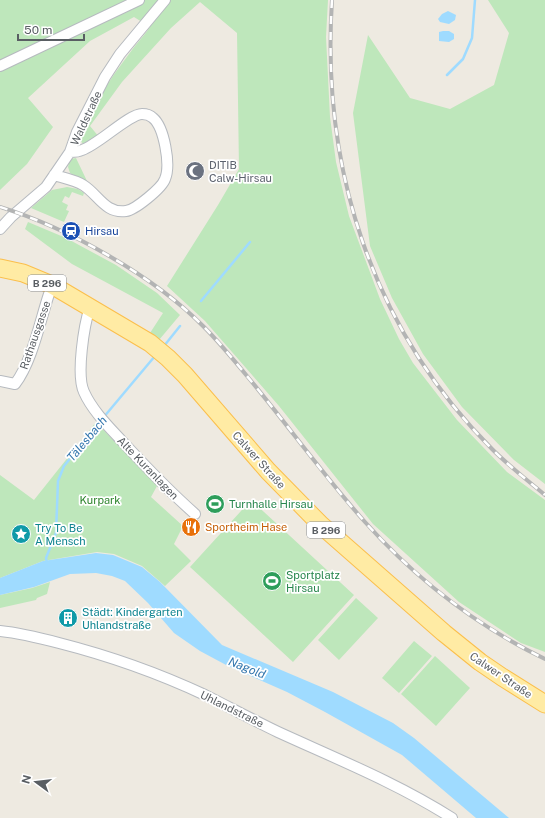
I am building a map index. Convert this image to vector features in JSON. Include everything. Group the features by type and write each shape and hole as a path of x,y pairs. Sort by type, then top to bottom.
{"main road":[{"name":"Calwer Straße","path":"0,268 23,273 36,278 90,307 150,343 168,358 184,375 293,499 321,525 444,633 480,662 502,678 545,704"}],"street":[{"path":"0,66 139,0"},
{"name":"Waldstraße","path":"0,229 46,187 70,152 77,132 105,77 120,54 165,0"},
{"path":"54,175 82,184 93,192 105,206 113,210 127,211 150,197 166,178 167,161 164,138 161,128 153,117 148,115 136,115 103,138 82,150 70,152"},
{"name":"Rathausgasse","path":"0,381 14,384 21,376 49,294"},
{"name":"Alte Kuranlagen","path":"90,307 82,342 81,368 83,390 98,415 107,425 160,482 195,514"},
{"name":"Uhlandstraße","path":"0,631 29,635 96,652 145,670 204,695 277,731 380,778 429,803 452,818"}],"green space":[{"path":"0,0 328,0 326,37 330,117 336,162 349,216 380,299 399,339 413,363 457,420 507,472 545,500 545,652 521,643 459,602 373,524 279,406 205,321 167,286 239,169 237,33 200,2 171,28 122,82 90,126 99,137 86,144 83,144 80,140 84,128 107,84 150,27 134,17 90,41 28,98 53,127 27,164 0,190"},
{"path":"488,0 545,0 545,484 514,460 462,407 423,354 392,298 370,246 353,113 368,35 410,98 450,109 494,85 509,33"},
{"path":"76,158 87,181 86,182 70,173 68,167 70,159"},
{"path":"67,187 78,189 84,193 83,196 72,192 69,198 65,196 62,202 68,205 66,210 69,211 64,222 31,208 52,190"},
{"path":"28,222 66,238 116,265 157,293 180,315 159,340 150,333 163,313 72,264 25,229"},
{"name":"Kurpark","path":"96,422 157,486 151,497 183,526 174,544 191,561 165,586 142,566 114,554 97,552 43,561 0,578 0,475 34,500"},
{"name":"Sportplatz Hirsau","path":"251,500 354,595 293,662 190,567"},
{"path":"50,582 47,594 37,598 36,600 0,608 0,595 32,588"},
{"path":"356,598 378,618 339,660 318,640"},
{"path":"414,641 432,656 399,693 382,678"},
{"path":"435,656 470,688 436,726 401,694"}],"water":[{"path":"448,11 456,15 455,20 449,24 440,22 438,19 442,14"},
{"path":"449,31 454,34 454,39 449,42 439,41 439,32"},
{"name":"Nagold","path":"96,553 113,555 142,567 160,582 222,645 333,692 393,723 414,738 509,818 476,818 402,755 287,692 228,666 200,651 174,633 148,603 125,581 112,576 96,573 70,574 34,587 0,595 0,578 43,561"}],"waterway":[{"name":"Tälesbach","path":"447,75 463,59 472,38 475,0"},
{"name":"Tälesbach","path":"201,301 250,242"},
{"name":"Tälesbach","path":"164,346 180,326"},
{"name":"Tälesbach","path":"103,418 155,356"},
{"name":"Tälesbach","path":"47,563 46,558 56,533 58,481 64,466 100,422"}],"railway":[{"path":"332,0 331,63 335,124 346,184 363,242 386,298 415,352 450,402 492,449 545,495"},
{"path":"0,207 54,227 109,256 161,290 184,308 226,351 320,468 384,543 426,581 471,616 495,632 545,659"}],"place":[{"name":"DITIB Calw-Hirsau","path":"195,171"},
{"name":"Hirsau","path":"71,231"},
{"name":"Turnhalle Hirsau","path":"215,504"},
{"name":"Sportheim Hase","path":"191,527"},
{"name":"Try To Be A Mensch","path":"21,534"},
{"name":"Sportplatz Hirsau","path":"272,581"},
{"name":"Städt: Kindergarten Uhlandstraße","path":"68,618"}]}
